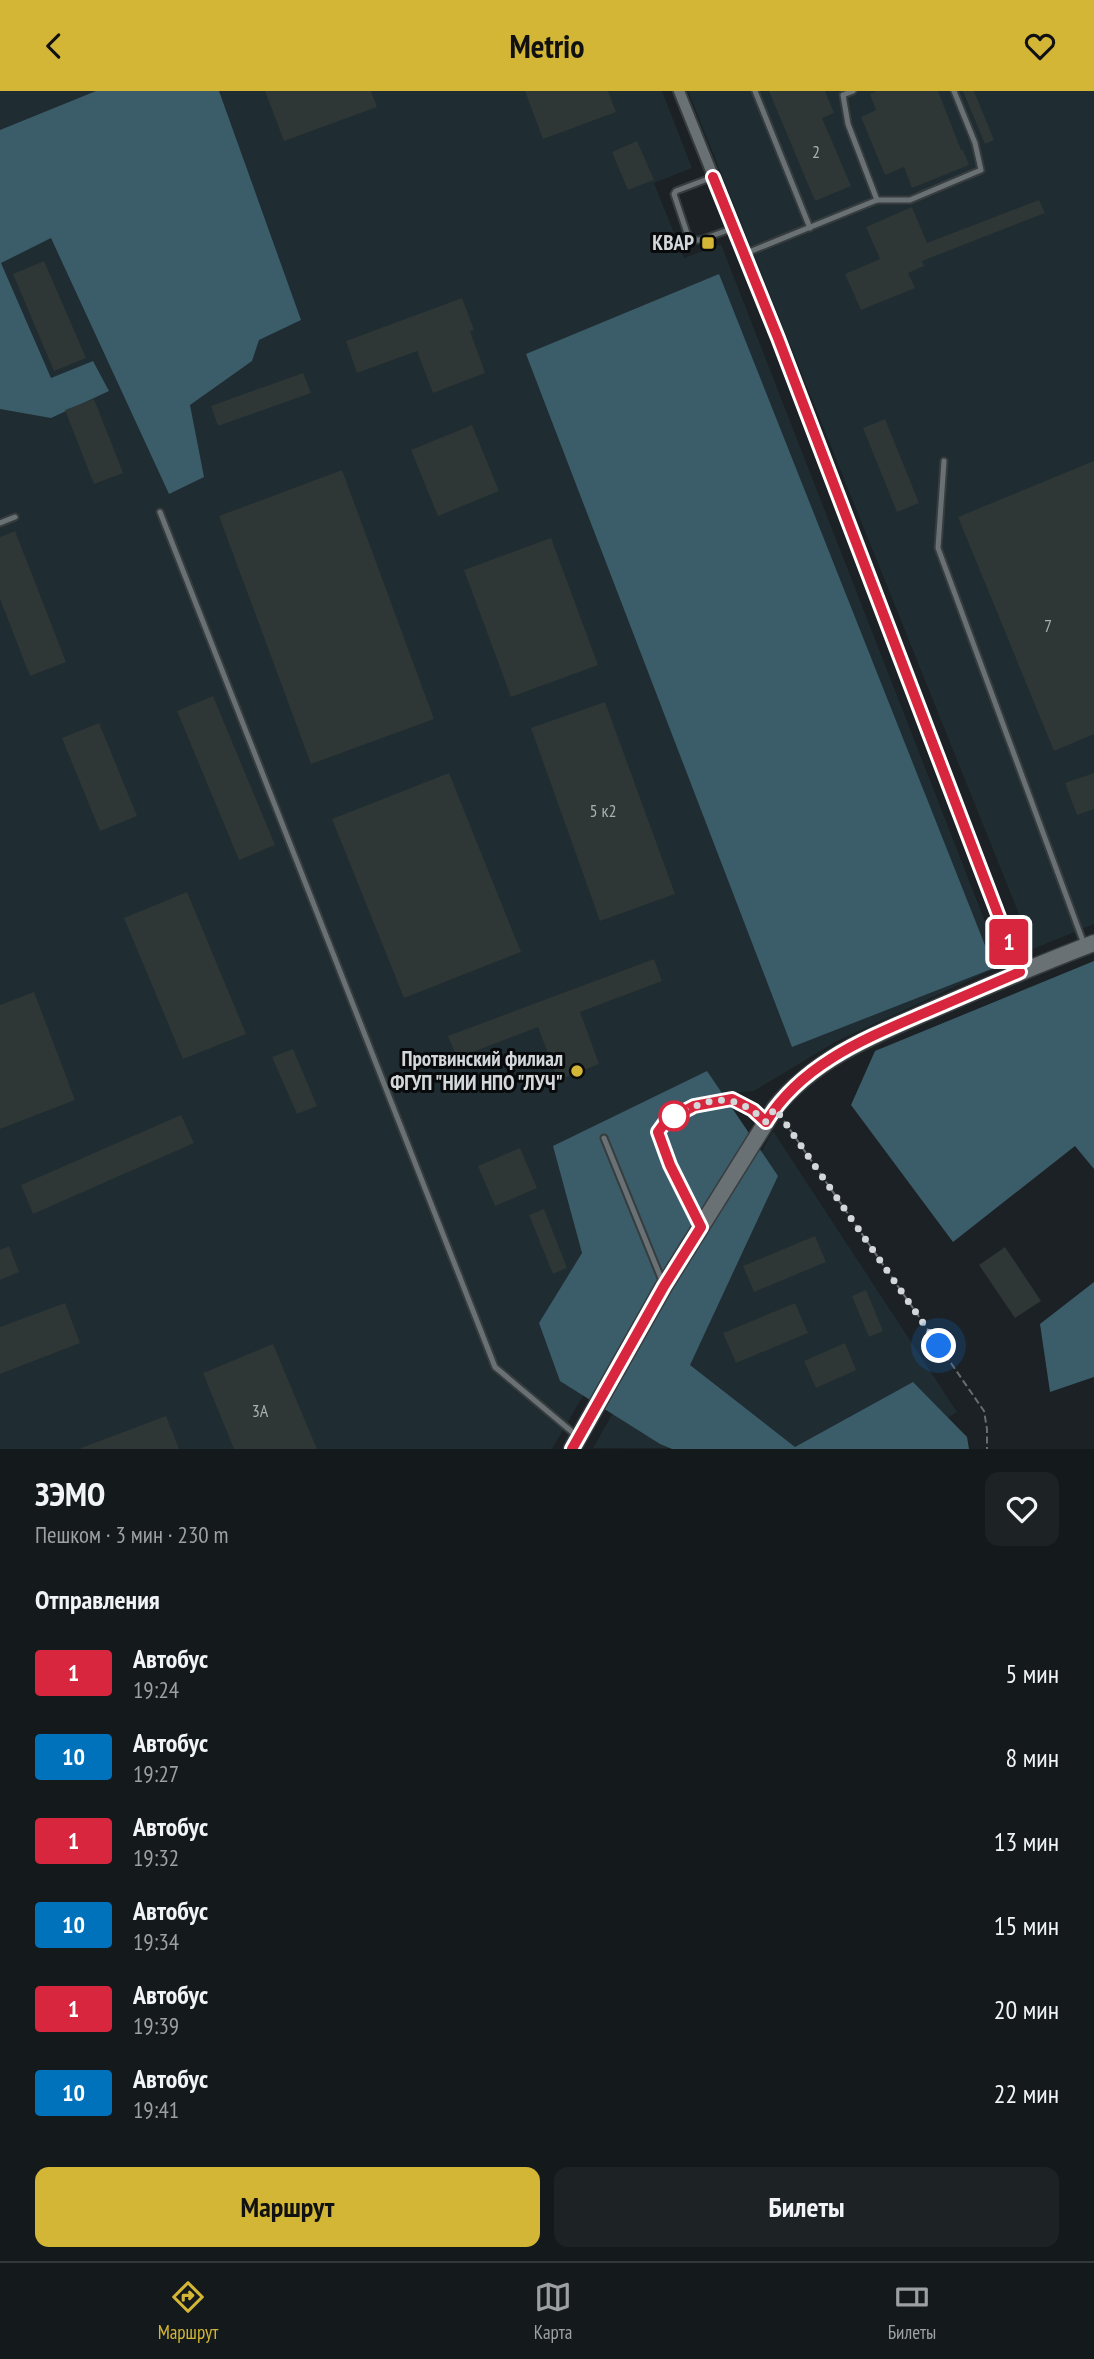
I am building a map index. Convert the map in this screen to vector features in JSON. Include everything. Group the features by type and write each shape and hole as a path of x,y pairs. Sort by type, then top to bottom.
{"street":[{"path":"679,91 1020,972"},
{"path":"576,1444 664,1286 766,1122 789,1090 814,1069 854,1044 1020,972 1090,945"}],"lane":[{"path":"755,91 810,227"},
{"path":"853,91 843,93 848,124 877,200"},
{"path":"744,254 877,200 910,199 981,170 975,143 954,91"},
{"path":"713,177 674,194 687,233 694,240 700,240 734,229"},
{"path":"944,461 938,548 1090,945"},
{"path":"160,512 495,1367 576,1444"},
{"path":"0,523 15,517"},
{"path":"701,1227 670,1165 658,1132 666,1121 694,1106 732,1099 753,1110 766,1122"},
{"path":"604,1138 664,1286"}],"path":[{"path":"775,1108 984,1412 987,1449"}],"shaded area":[{"path":"0,91 662,91 692,168 654,183 684,258 721,244 1002,965 835,1042 754,1091 715,1094 685,1222 552,1449 0,1449"},
{"path":"96,91 219,91 301,320 259,340 252,361 190,405 204,477 169,494 51,238 1,263 51,378 93,361 109,391 51,418 0,409 0,130"},
{"path":"688,91 1094,91 1094,924 1033,949"},
{"path":"719,274 994,968 792,1047 526,354"},
{"path":"1094,961 1094,1169 1075,1146 953,1242 851,1105 875,1051"},
{"path":"707,1071 778,1176 690,1365 795,1447 913,1382 967,1437 969,1449 672,1449 560,1381 539,1323 582,1253 553,1146"},
{"path":"773,1131 957,1412 895,1449 593,1448"},
{"path":"1094,1282 1094,1377 1050,1392 1040,1324"}],"building":[{"path":"265,91 371,91 377,107 284,141"},
{"path":"525,91 608,91 616,112 543,139"},
{"path":"769,91 825,91 834,113 822,118 851,186 815,201"},
{"path":"877,91 938,91 969,165 912,188 904,167 885,175 861,117 876,110 870,94"},
{"path":"963,91 974,91 994,140 985,144"},
{"path":"637,141 654,180 628,190 612,152"},
{"path":"1039,200 1045,213 922,261 924,266 908,273 915,288 861,310 845,274 880,259 866,227 912,207 927,243"},
{"path":"44,261 86,358 54,371 13,274"},
{"path":"462,298 485,373 433,393 417,351 357,373 346,341"},
{"path":"303,373 311,393 218,426 211,406"},
{"path":"94,399 123,473 94,484 65,410"},
{"path":"885,419 919,503 897,512 863,428"},
{"path":"472,425 499,491 438,516 411,450"},
{"path":"1094,461 1094,734 1054,751 958,517"},
{"path":"342,470 434,719 311,764 219,516"},
{"path":"15,531 66,662 30,676 0,599 0,537"},
{"path":"551,538 598,665 511,697 464,570"},
{"path":"213,696 275,845 239,860 177,711"},
{"path":"605,702 675,894 600,921 531,728"},
{"path":"99,723 137,816 100,831 62,738"},
{"path":"449,773 521,952 404,998 332,819"},
{"path":"1094,773 1094,809 1077,815 1065,783"},
{"path":"187,892 246,1034 183,1059 124,918"},
{"path":"654,959 662,981 580,1012 599,1064 558,1080 538,1027 457,1058 448,1036"},
{"path":"34,992 75,1100 0,1129 0,1005"},
{"path":"293,1049 317,1106 297,1114 272,1057"},
{"path":"181,1115 194,1143 33,1214 21,1185"},
{"path":"520,1148 537,1188 495,1206 478,1166"},
{"path":"544,1209 567,1268 553,1274 529,1215"},
{"path":"815,1236 826,1262 754,1292 743,1266"},
{"path":"9,1246 19,1272 0,1280 0,1250"},
{"path":"1005,1247 1041,1301 1015,1318 979,1265"},
{"path":"866,1290 883,1331 869,1337 852,1296"},
{"path":"65,1303 80,1343 0,1374 0,1327"},
{"path":"795,1303 808,1333 736,1363 723,1333"},
{"path":"845,1343 856,1370 816,1388 804,1361"},
{"path":"273,1344 317,1449 234,1449 203,1373"},
{"path":"166,1416 179,1449 81,1449 81,1448"}],"bus line":[{"name":"1","path":"572,1449 664,1286 701,1227 670,1165 658,1132 666,1121 694,1106 732,1099 753,1110 766,1122 789,1090 814,1069 854,1044 1020,972 778,338 713,177"}],"place":[{"name":"КВАР","path":"708,243"},
{"name":"Протвинский филиал ФГУП \"НИИ НПО \"ЛУЧ\"","path":"577,1071"}],"route":[{"path":"674,1116 694,1106 732,1099 753,1110 766,1122 775,1108 939,1346"}]}
